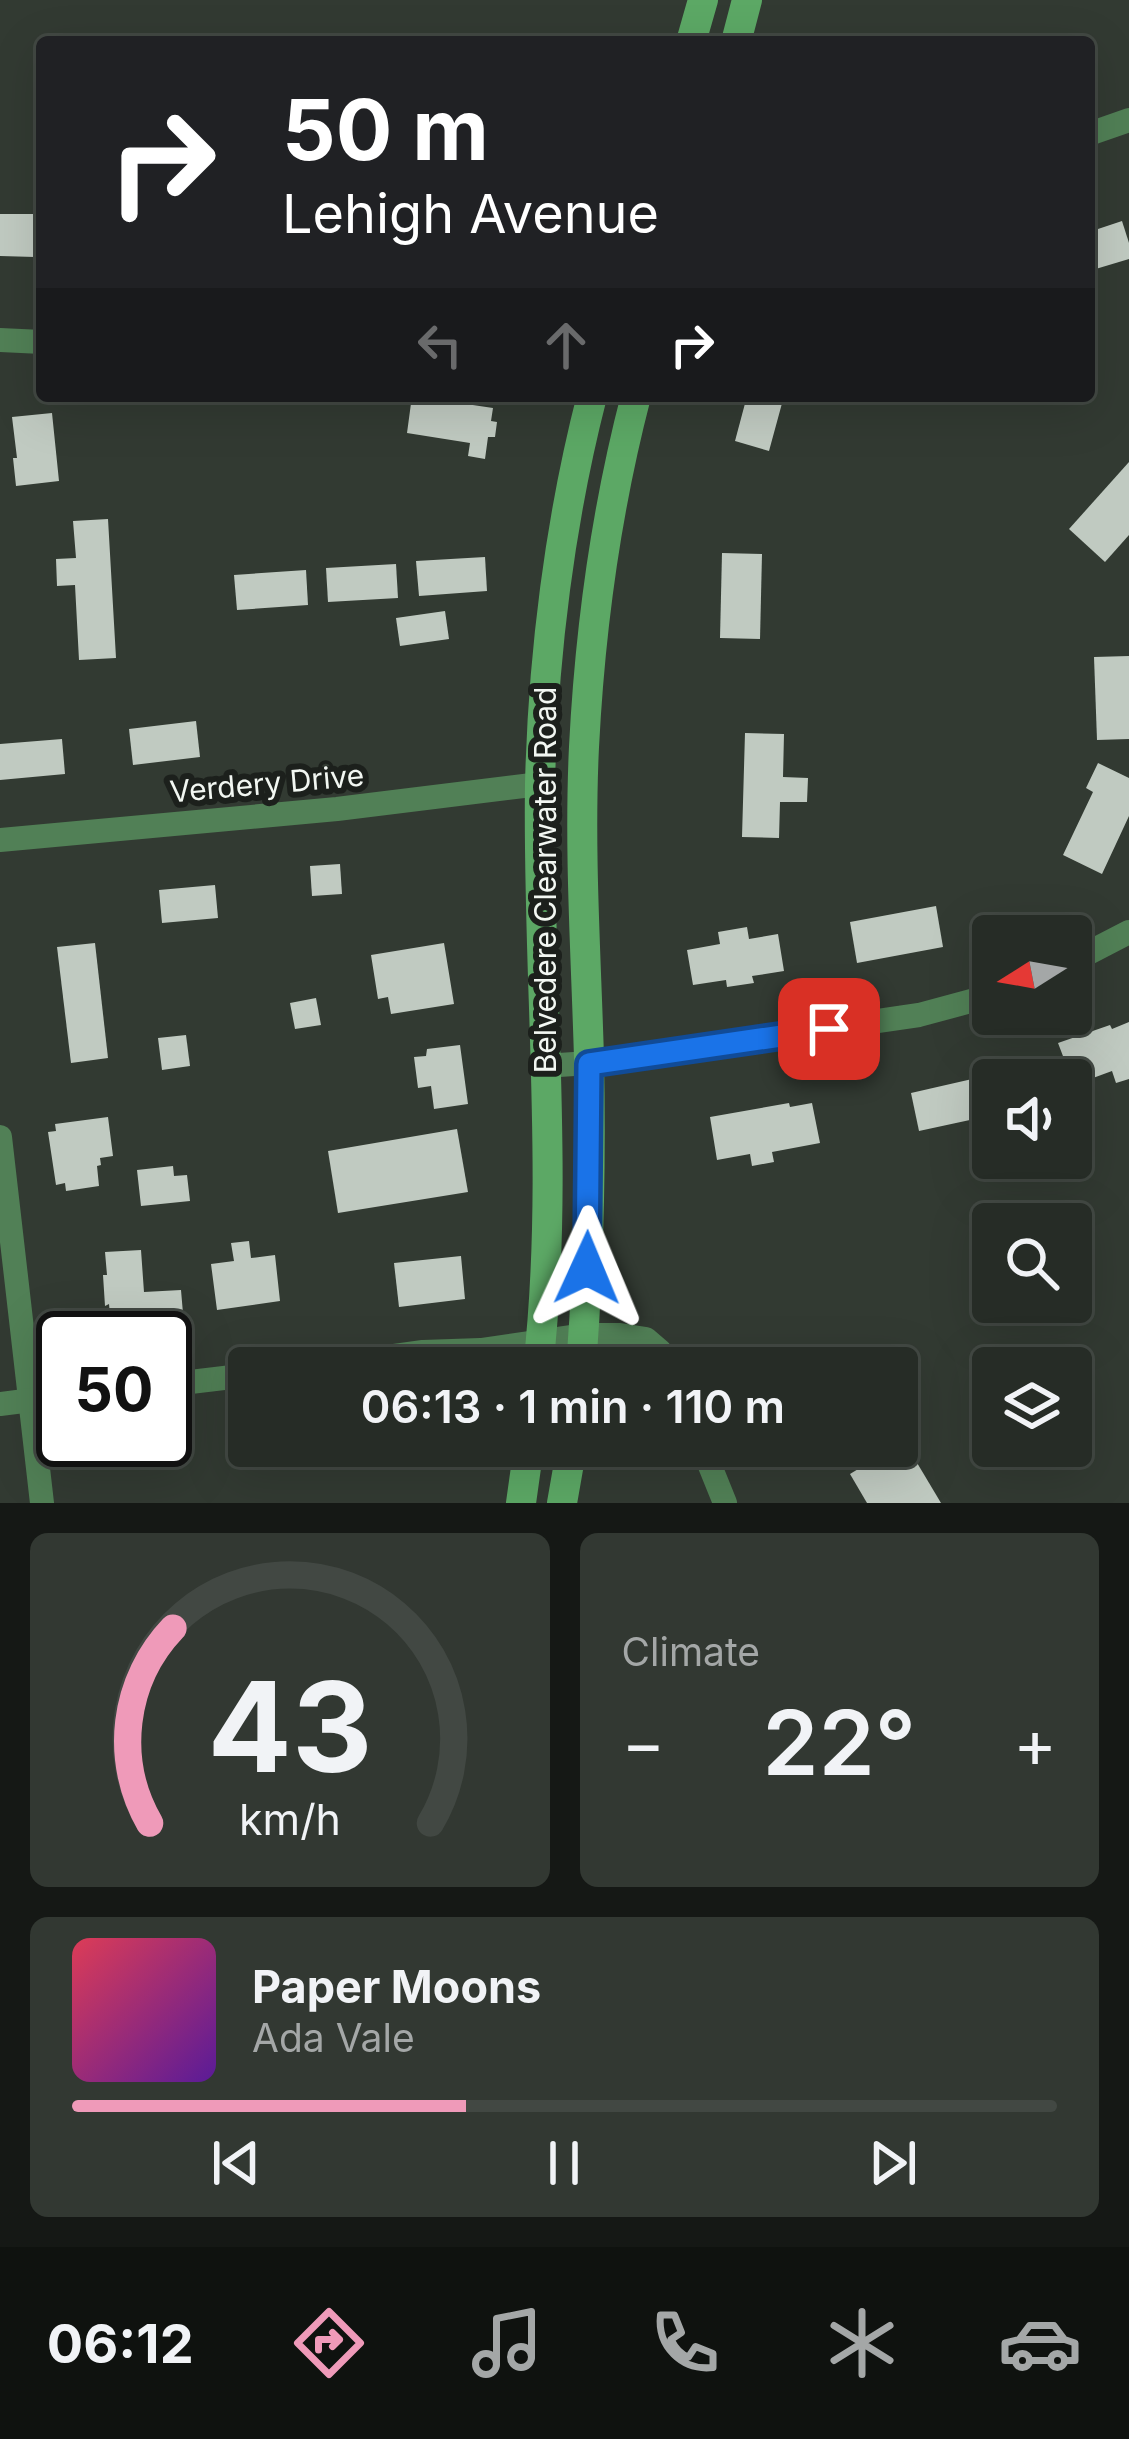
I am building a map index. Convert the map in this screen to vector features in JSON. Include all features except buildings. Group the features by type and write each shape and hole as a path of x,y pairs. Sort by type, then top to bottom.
{"main road":[{"path":"693,36 703,0"},
{"path":"738,36 747,0"},
{"name":"Belvedere Clearwater Road","path":"541,1347 546,1263 540,784 556,590 591,402"},
{"name":"Belvedere Clearwater Road","path":"583,1347 589,1185 584,752 598,589 610,508 635,402"},
{"path":"521,1503 526,1467"},
{"path":"562,1503 568,1467"}],"street":[{"path":"1095,132 1129,120"},
{"path":"0,340 36,342"},
{"name":"Verdery Drive","path":"0,840 540,784"},
{"path":"1092,951 1129,932"},
{"path":"544,1066 589,1064 920,1015 972,1001"},
{"path":"0,1137 42,1503"},
{"path":"559,1347 584,1335 620,1334 655,1347"},
{"path":"192,1381 228,1377"},
{"path":"0,1404 36,1399"},
{"path":"710,1467 725,1503"}],"route":[{"path":"587,1268 589,1064 829,1029"}]}
